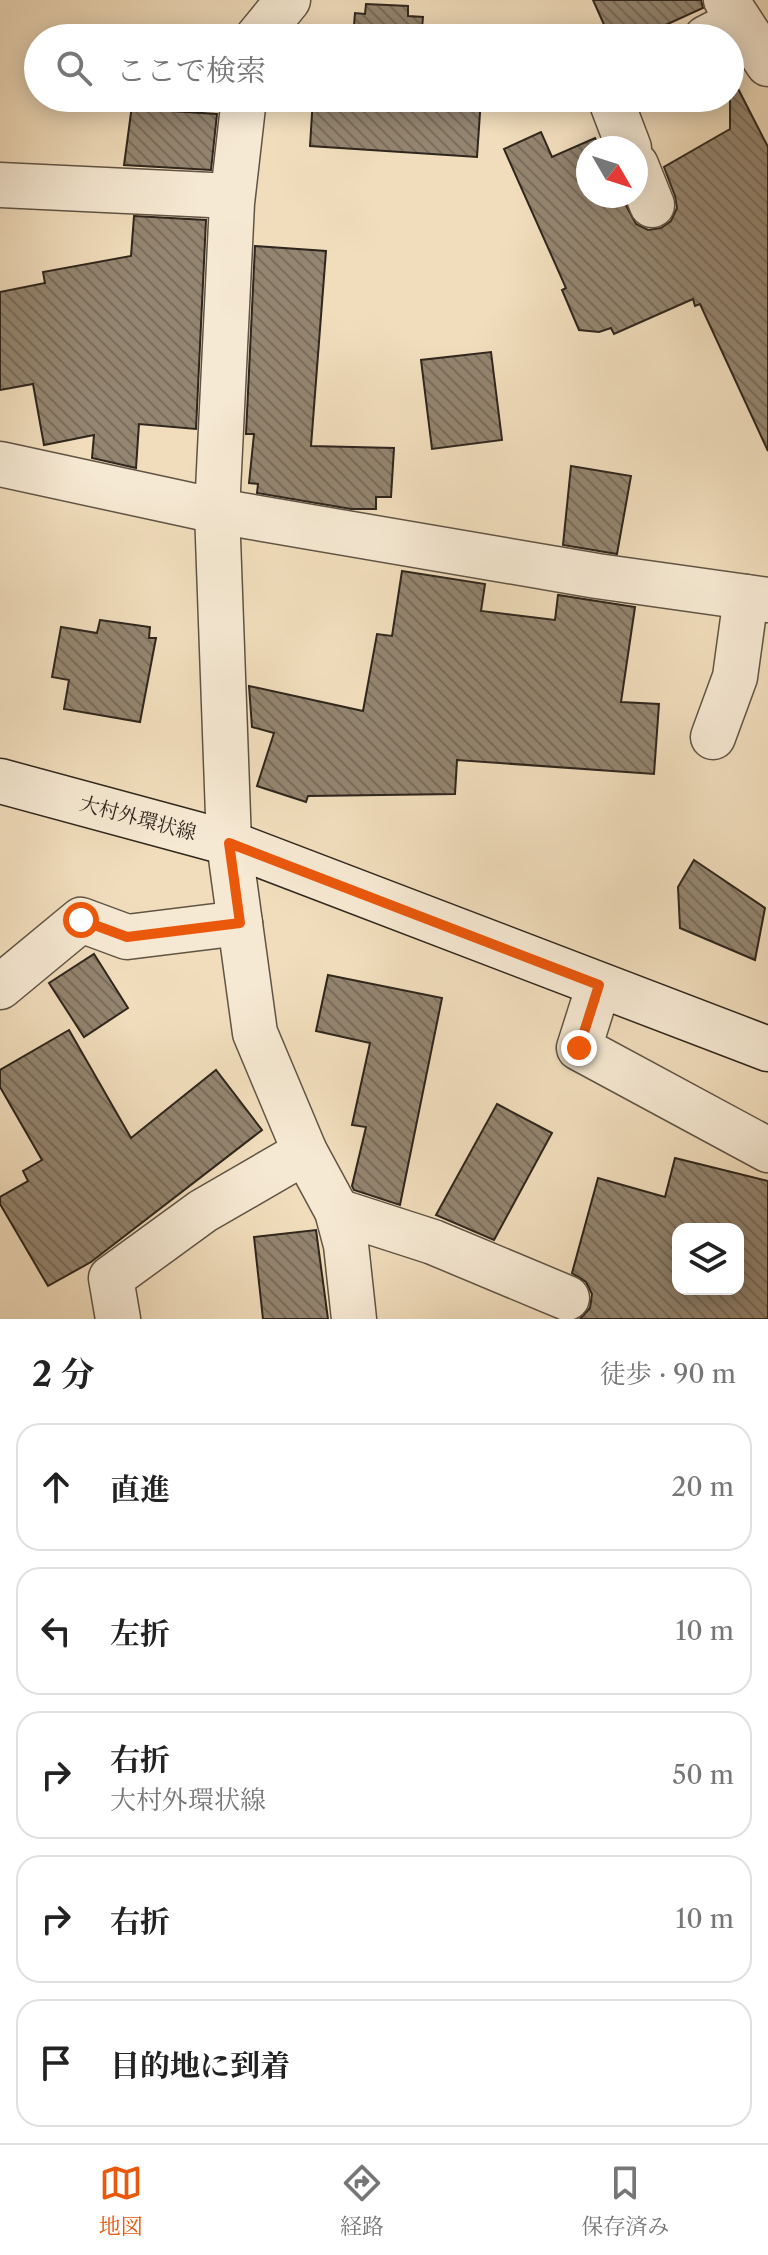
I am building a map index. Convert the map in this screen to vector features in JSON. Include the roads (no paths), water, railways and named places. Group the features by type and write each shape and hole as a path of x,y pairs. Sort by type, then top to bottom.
{"street":[{"path":"744,40 768,64"},
{"path":"242,112 232,196 217,511 229,843 255,1033 305,1152 337,1211 346,1245 354,1319"},
{"path":"615,112 624,136"},
{"path":"0,185 232,196"},
{"path":"648,195 652,205"},
{"path":"0,464 217,511 597,576 757,598 735,677 713,737"},
{"name":"大村外環状線","path":"0,781 229,843 768,1049"},
{"path":"0,987 81,920 127,937 240,923"},
{"path":"599,985 579,1048 768,1150"},
{"path":"118,1319 111,1278 203,1211 305,1152"},
{"path":"337,1211 433,1242 567,1298"}]}
